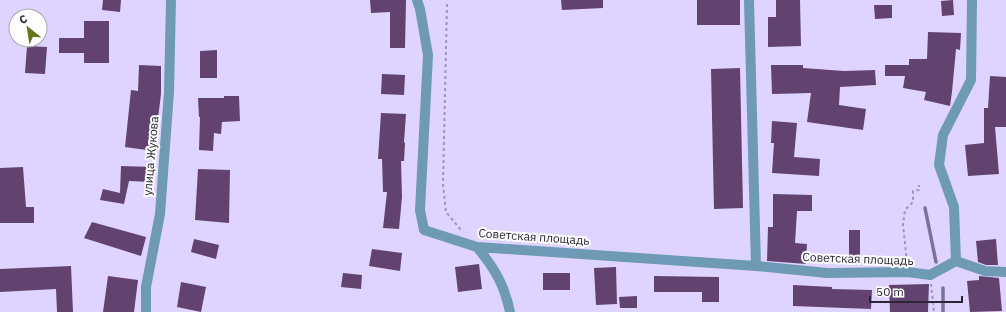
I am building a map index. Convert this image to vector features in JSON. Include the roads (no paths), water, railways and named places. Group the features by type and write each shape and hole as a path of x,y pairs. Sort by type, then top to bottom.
{"street":[{"name":"улица Жукова","path":"146,312 146,287 160,214 169,92 171,0"},
{"name":"Советская площадь","path":"417,0 428,55 420,210 424,230 477,247 756,266 827,273 908,272 930,275 956,261"},
{"path":"749,0 756,266"},
{"path":"972,0 971,80 943,135 939,164 954,207 956,261 985,271 1006,272"},
{"path":"477,247 492,266 506,293 510,312"}],"waterway":[{"path":"925,208 936,262"},
{"path":"943,288 943,312"}]}
